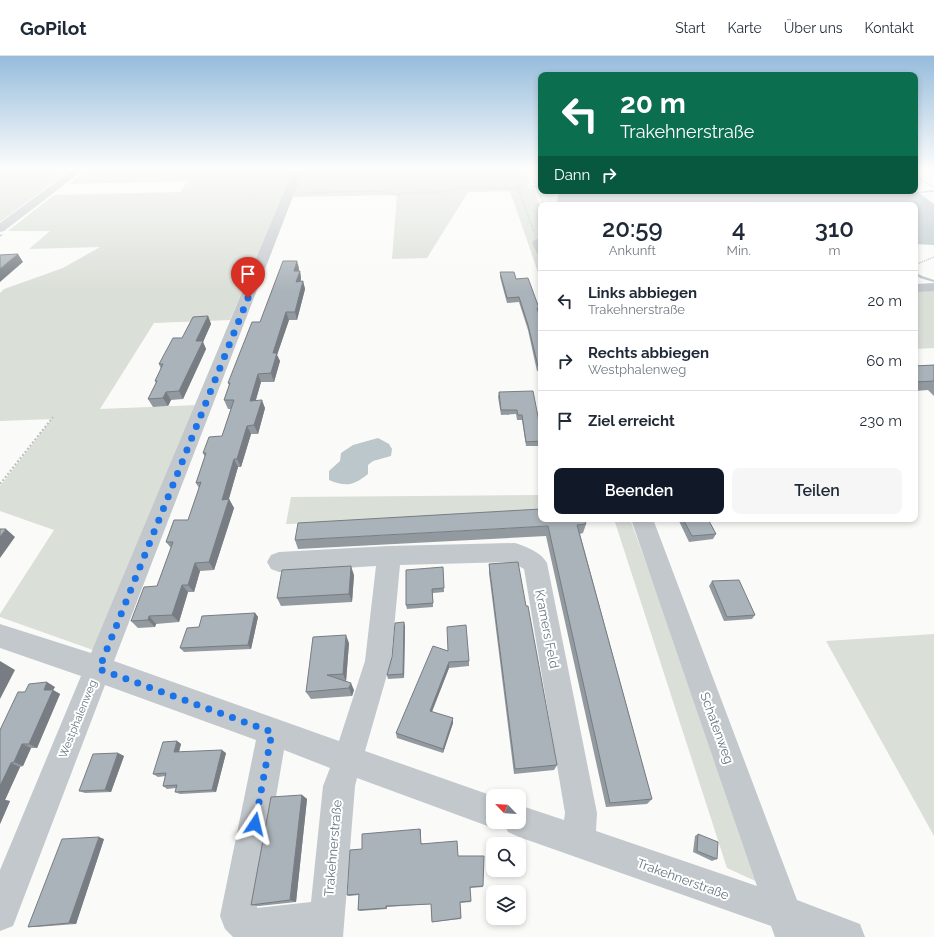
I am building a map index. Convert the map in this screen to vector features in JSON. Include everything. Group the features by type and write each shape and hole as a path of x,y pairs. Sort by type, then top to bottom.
{"street":[{"path":"0,229 26,209"},
{"name":"Westphalenweg","path":"0,913 283,209"},
{"path":"918,288 934,287"},
{"name":"Schatenweg","path":"643,522 789,926"},
{"name":"Kramers Feld","path":"280,562 389,556 515,552 535,563 582,813 579,842"},
{"path":"348,760 378,661 389,556"},
{"path":"0,636 99,669 486,809"},
{"path":"272,732 238,916 248,927 326,928"},
{"name":"Trakehnerstraße","path":"326,928 339,786 348,760"},
{"name":"Trakehnerstraße","path":"526,823 579,842 789,926 821,926 847,937"}],"path":[{"path":"527,209 538,240"},
{"path":"918,263 934,257"},
{"path":"0,484 53,416"}],"shaded area":[{"path":"0,209 17,209 0,222"},
{"path":"36,209 277,209 230,320 154,323 100,409 198,405 93,650 0,617 0,614 54,530 0,511 0,486 52,419 0,421 0,293 4,289 63,268 100,247 29,249 50,231 8,231"},
{"path":"396,209 457,209 427,258 392,259"},
{"path":"516,209 538,209 538,272"},
{"path":"918,209 934,209 934,245 918,244"},
{"path":"934,289 934,348 918,349 918,290"},
{"path":"378,438 389,444 392,449 391,456 373,461 368,465 368,474 354,483 340,484 329,480 329,471 340,461 341,453 353,445"},
{"path":"538,495 538,515 286,524 291,497"},
{"path":"615,522 631,522 764,885 727,868"},
{"path":"934,634 934,836 826,641"}],"building":[{"path":"18,254 0,269 0,255"},
{"path":"283,261 297,261 294,271 300,271 296,282 303,281 295,312 286,312 273,353 277,353 271,373 258,374 250,401 262,400 254,425 247,426 237,459 234,459 222,500 229,499 209,562 195,563 188,585 182,585 172,615 149,616 148,620 131,621 144,587 157,586 173,542 166,542 174,520 188,520 201,482 196,483 206,453 203,453 209,437 222,436 234,400 224,400 230,383 228,383 252,322 260,322"},
{"path":"500,272 514,272 516,279 528,278 538,305 538,366 528,325 519,297 507,298"},
{"path":"208,316 196,341 203,341 179,391 166,392 163,398 148,399 163,364 159,364 173,338 182,338 193,317"},
{"path":"934,365 934,381 918,382 918,366"},
{"path":"533,391 538,417 538,441 526,442 522,415 518,415 517,410 501,410 499,392"},
{"path":"538,509 538,522 585,522 586,524 577,525 652,799 610,803 548,526 295,540 298,523"},
{"path":"685,522 710,522 716,534 692,536"},
{"path":"0,529 6,529 0,537"},
{"path":"518,562 526,606 528,606 557,765 515,769 489,564"},
{"path":"351,566 349,594 277,598 282,570"},
{"path":"443,567 444,588 432,589 433,603 406,605 406,570"},
{"path":"739,580 755,615 727,617 712,581"},
{"path":"255,613 248,645 180,648 187,628 199,627 202,616"},
{"path":"404,622 403,674 387,675 392,657 395,623"},
{"path":"466,625 469,661 449,662 430,711 453,718 443,749 396,733 433,646 448,651 447,627"},
{"path":"346,635 343,674 327,675 351,683 349,688 306,692 313,637"},
{"path":"47,682 44,690 53,690 29,744 22,744 14,762 11,763 0,786 0,730 18,692 25,692 29,684"},
{"path":"177,741 174,752 222,750 212,790 175,792 177,785 163,786 166,773 153,774 163,742"},
{"path":"118,753 105,790 79,791 93,754"},
{"path":"302,795 290,900 251,905 271,797"},
{"path":"420,829 421,844 457,841 458,856 484,856 483,886 470,887 471,901 460,902 461,918 432,922 431,904 386,906 386,908 358,910 359,894 347,895 350,850 362,849 362,834"},
{"path":"698,834 718,842 717,859 697,851"},
{"path":"99,837 69,923 28,927 62,839"}],"waterway":[{"path":"918,275 934,281"}],"route":[{"path":"248,298 99,669 272,732 255,824"}]}
